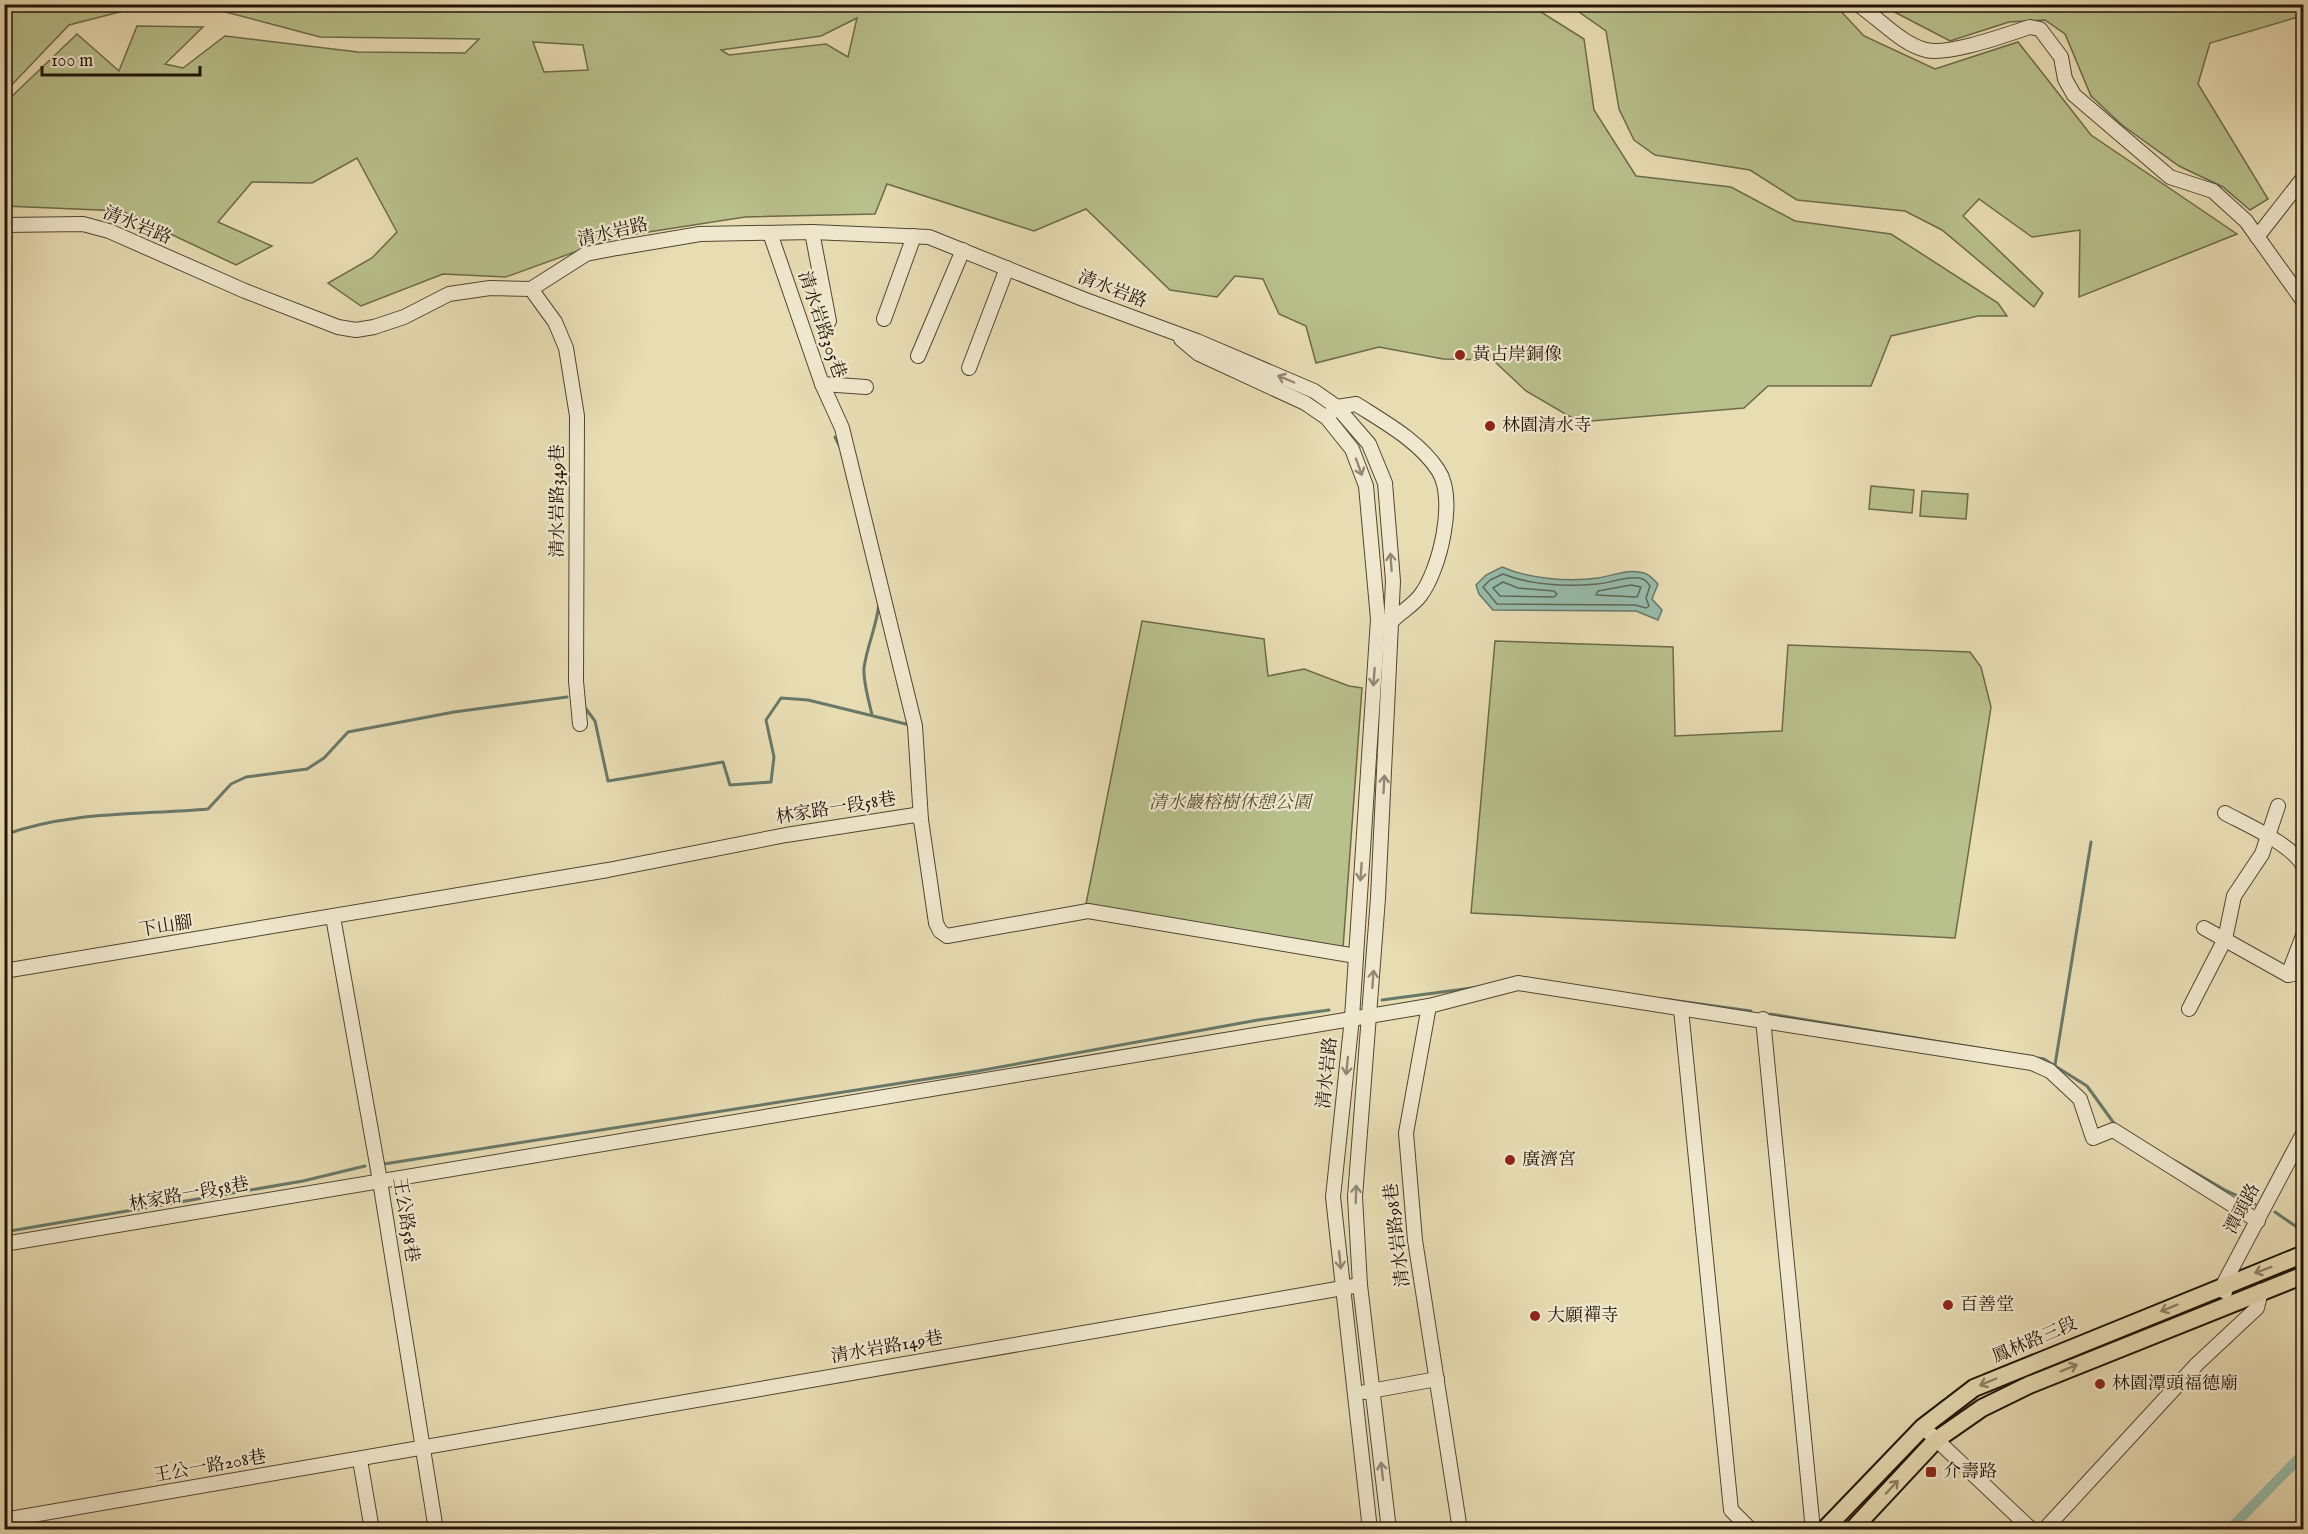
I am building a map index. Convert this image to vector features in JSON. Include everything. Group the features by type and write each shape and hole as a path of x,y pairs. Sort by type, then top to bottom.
{"main road":[{"name":"鳳林路三段","path":"1824,1530 1923,1427 1974,1388 2304,1254"},
{"path":"1852,1530 1936,1440 1982,1408 2030,1384 2304,1275"}],"street":[{"path":"1857,4 1907,41 1927,50 1955,48 2030,27 2040,29 2061,57 2065,80 2074,95 2170,177 2213,191 2246,221 2304,302"},
{"path":"2257,237 2304,177"},
{"name":"清水岩路","path":"4,225 83,224 109,231 245,291 338,327 356,330 375,327 404,316 448,294 490,288 531,289 586,254 700,234 812,232 929,237 1314,391 1337,407 1369,444 1385,483 1393,620 1370,1015 1355,1197 1360,1285 1389,1530"},
{"path":"812,232 829,321"},
{"name":"清水岩路305巷","path":"771,233 822,384 842,428 915,726 921,819"},
{"path":"884,319 914,236"},
{"path":"918,356 963,250"},
{"path":"969,368 1007,268"},
{"name":"清水岩路349巷","path":"531,289 555,322 566,348 577,416 576,681 580,724"},
{"name":"清水岩路","path":"1176,334 1199,354 1305,403 1327,418 1352,449 1366,486 1378,619 1352,1018 1333,1197 1370,1530"},
{"path":"822,384 866,387"},
{"name":"清水岩路","path":"1337,407 1356,404 1400,432 1438,469 1445,486 1442,543 1432,574 1420,596 1393,620"},
{"path":"1327,418 1337,407"},
{"path":"1378,619 1393,620"},
{"path":"2188,1009 2225,939 2234,896 2262,854 2278,806"},
{"path":"2225,813 2268,836 2301,861 2304,868"},
{"name":"林家路一段58巷","path":"333,917 608,870 786,835 915,814 921,819 936,923 947,936 1088,911 1356,956"},
{"name":"下山腳","path":"4,972 333,917"},
{"name":"王公路58巷","path":"333,917 380,1181 435,1530"},
{"path":"2204,928 2288,975 2304,972"},
{"path":"2288,975 2304,933"},
{"name":"林家路一段58巷","path":"4,1244 1429,1006 1518,983 1681,1009 1763,1019 2032,1063 2050,1071 2080,1099 2093,1138 2113,1131 2258,1221"},
{"name":"清水岩路98巷","path":"1429,1006 1406,1133 1415,1240 1460,1530"},
{"path":"1681,1009 1731,1510 1751,1530"},
{"path":"1763,1019 1813,1530"},
{"name":"潭頭路","path":"2223,1286 2304,1132"},
{"name":"清水岩路149巷","path":"422,1450 1060,1335 1360,1285"},
{"path":"2223,1286 2229,1303"},
{"path":"2044,1530 2197,1364 2257,1308 2261,1292"},
{"path":"1355,1393 1437,1379"},
{"path":"1923,1427 2032,1530"},
{"name":"王公一路208巷","path":"4,1520 422,1450"},
{"path":"360,1460 372,1530"}],"green space":[{"path":"5,4 147,5 69,25 5,92"},
{"path":"199,5 1530,5 1584,39 1594,110 1636,176 1731,187 1795,221 1891,234 1998,303 2007,316 1978,316 1891,336 1871,386 1768,386 1744,408 1579,422 1526,391 1493,360 1443,359 1379,347 1316,363 1306,326 1279,314 1263,279 1235,276 1217,297 1170,290 1086,209 1034,231 887,184 875,214 745,217 616,237 506,277 443,274 361,306 328,283 372,258 397,232 357,158 312,183 252,182 218,222 272,246 236,265 122,211 5,206 5,99 8,100 77,34 119,71 137,26 203,27 165,64 183,68 225,36 358,52 465,53 479,39 320,37","holes":["857,18 848,57 826,44 729,55 721,50 821,36","533,42 583,45 588,70 544,72"]},
{"path":"1569,5 1835,5 1864,36 1935,69 2018,42 2091,135 2237,234 2079,297 2080,230 2032,237 1979,199 1963,216 2043,293 2034,307 1942,230 1905,211 1797,200 1750,170 1655,155 1634,140 1619,109 1606,31"},
{"path":"1881,5 2303,5 2303,26 2298,17 2210,43 2198,84 2268,199 2250,210 2223,187 2179,166 2122,125 2091,96 2065,34 2045,20 2009,22 1950,41"},
{"path":"1871,486 1914,490 1912,513 1869,509"},
{"path":"1922,491 1968,494 1966,519 1920,516"},
{"name":"清水巖榕樹休憩公園","path":"1142,621 1264,639 1268,676 1304,669 1349,686 1362,688 1343,948 1086,904"},
{"path":"1495,641 1673,647 1675,736 1782,731 1788,645 1970,652 1981,667 1991,707 1955,938 1471,913"}],"water":[{"path":"1502,567 1537,577 1575,580 1632,571 1644,573 1658,584 1652,599 1662,610 1658,620 1636,611 1493,610 1479,594 1476,585 1486,575"}],"waterway":[{"path":"835,437 841,449"},
{"path":"872,715 865,685 864,668 879,603"},
{"path":"4,835 29,827 79,818 208,809 231,784 246,777 307,769 324,758 348,732 454,712 567,697"},
{"path":"583,705 595,721 608,781 723,762 730,785 771,782 774,757 766,720 781,698 808,700 910,725"},
{"path":"2055,1065 2091,842"},
{"path":"1382,1000 1479,987"},
{"path":"1664,999 1751,1011"},
{"path":"384,1164 978,1071 1258,1020 1329,1010"},
{"path":"1770,1014 2044,1059 2087,1086 2116,1126"},
{"path":"2175,1161 2225,1190 2255,1204"},
{"path":"4,1232 303,1181 365,1166"},
{"path":"2275,1212 2304,1232"},
{"path":"2229,1530 2304,1453"}],"place":[{"name":"黃占岸銅像","path":"1460,355"},
{"name":"林園清水寺","path":"1490,426"},
{"name":"廣濟宮","path":"1510,1160"},
{"name":"百善堂","path":"1948,1305"},
{"name":"大願禪寺","path":"1535,1316"},
{"name":"林園潭頭福德廟","path":"2100,1384"},
{"name":"介壽路","path":"1931,1472"}]}
